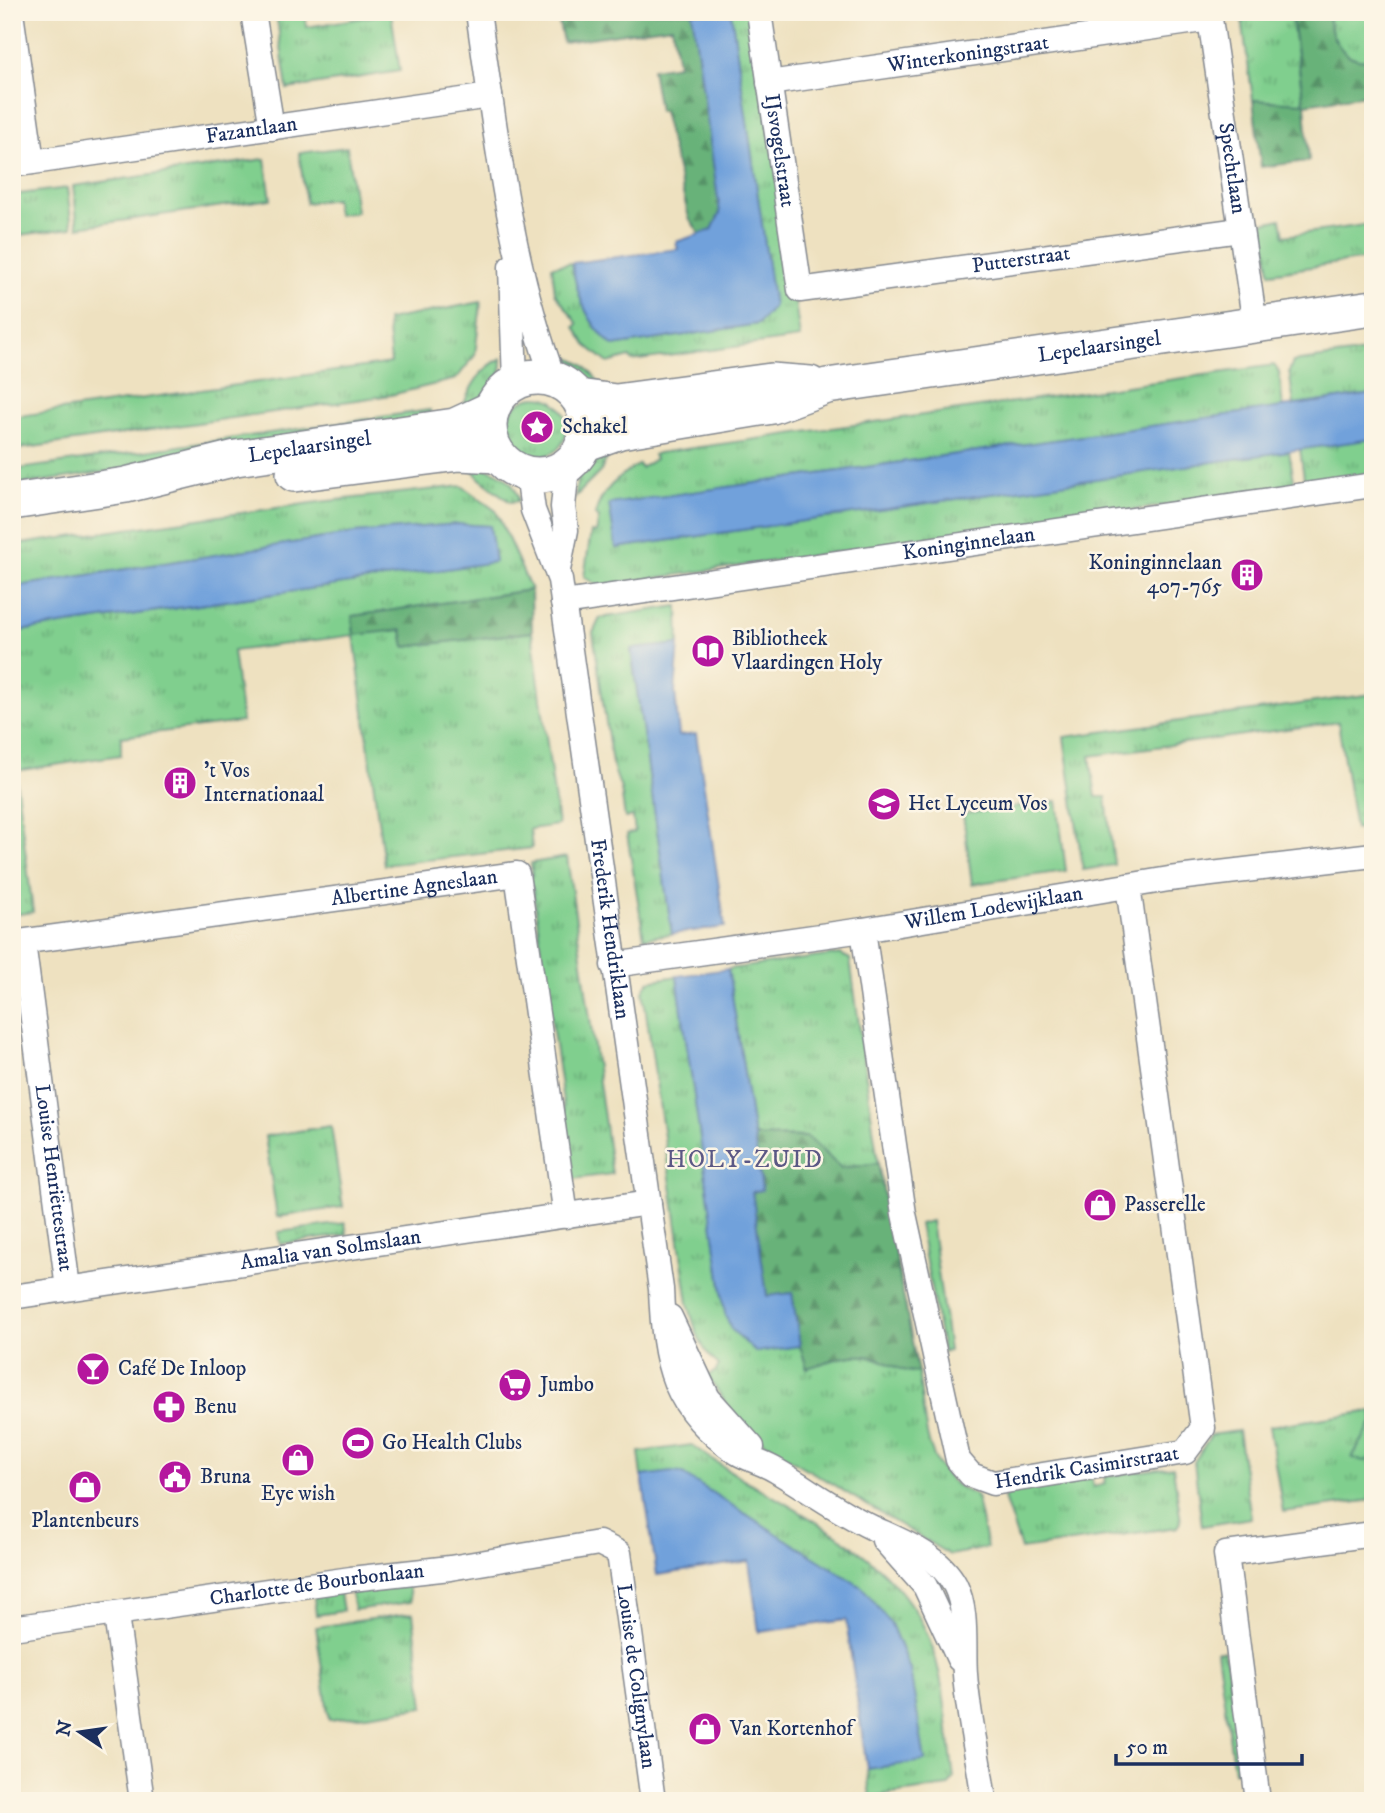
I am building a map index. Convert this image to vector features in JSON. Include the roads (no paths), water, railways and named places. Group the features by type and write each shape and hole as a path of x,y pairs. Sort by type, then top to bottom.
{"street":[{"path":"253,12 272,128"},
{"path":"478,12 509,221 541,345 566,388 587,425 575,455 552,473 528,474 516,471 498,455 489,433 492,409 499,396 515,382 530,377 566,388"},
{"name":"IJsvogelstraat","path":"758,12 800,290"},
{"name":"Winterkoningstraat","path":"769,83 1209,16"},
{"name":"Spechtlaan","path":"1209,16 1255,325"},
{"path":"12,20 22,163"},
{"name":"Fazantlaan","path":"22,163 490,96"},
{"path":"509,221 515,382"},
{"name":"Putterstraat","path":"800,290 1240,230"},
{"name":"Lepelaarsingel","path":"575,455 620,431 772,406 827,386 1373,308"},
{"name":"Lepelaarsingel","path":"566,388 616,402 771,381 827,386"},
{"name":"Lepelaarsingel","path":"12,502 127,485 236,458 455,426 492,409"},
{"name":"Lepelaarsingel","path":"127,485 237,481 459,453 498,455"},
{"name":"Frederik Hendriklaan","path":"558,570 566,530 563,507 575,455"},
{"name":"Frederik Hendriklaan","path":"528,474 540,534 558,570 661,1289 676,1334 708,1398 766,1464 871,1527 925,1587 965,1674 984,1801"},
{"name":"Koninginnelaan","path":"563,603 1373,485"},
{"name":"Willem Lodewijklaan","path":"614,965 863,930 1128,886 1373,855"},
{"name":"Albertine Agneslaan","path":"18,942 517,874 566,1216"},
{"name":"Hendrik Casimirstraat","path":"863,930 904,1214 958,1460 971,1475 993,1483 1185,1452 1203,1428 1128,886"},
{"name":"Louise Henriëttestraat","path":"18,942 68,1288"},
{"name":"Amalia van Solmslaan","path":"12,1297 649,1203"},
{"path":"1258,1801 1226,1554 1373,1534"},
{"name":"Charlotte de Bourbonlaan","path":"12,1628 351,1579 450,1568 599,1543 619,1553"},
{"name":"Louise de Colignylaan","path":"619,1553 653,1801"},
{"path":"116,1615 142,1801"}],"water":[{"path":"692,12 731,12 774,306 758,324 613,346 596,328 585,308 572,263 678,249 676,242 712,230 720,213"},
{"path":"1373,394 1373,439 616,548 609,504"},
{"path":"456,524 490,526 495,562 12,632 12,587 355,533"},
{"path":"679,644 675,692 679,736 696,734 725,927 672,934 631,649"},
{"path":"728,969 762,1190 752,1192 767,1296 792,1293 800,1346 756,1352 731,1329 725,1313 677,976"},
{"path":"681,1473 863,1588 891,1624 910,1670 925,1761 867,1769 846,1620 759,1632 749,1561 657,1575 642,1476"}],"place":[{"name":"Schakel","path":"537,427"},
{"name":"Koninginnelaan 407-765","path":"1247,575"},
{"name":"Bibliotheek Vlaardingen Holy","path":"708,651"},
{"name":"'t Vos Internationaal","path":"180,783"},
{"name":"Het Lyceum Vos","path":"884,804"},
{"name":"Passerelle","path":"1100,1205"},
{"name":"Café De Inloop","path":"93,1369"},
{"name":"Jumbo","path":"515,1385"},
{"name":"Benu","path":"169,1407"},
{"name":"Go Health Clubs","path":"358,1443"},
{"name":"Eye wish","path":"298,1460"},
{"name":"Bruna","path":"175,1477"},
{"name":"Plantenbeurs","path":"85,1487"},
{"name":"Van Kortenhof","path":"705,1729"}],"district":[{"name":"HOLY-ZUID","path":"745,1160"}]}
